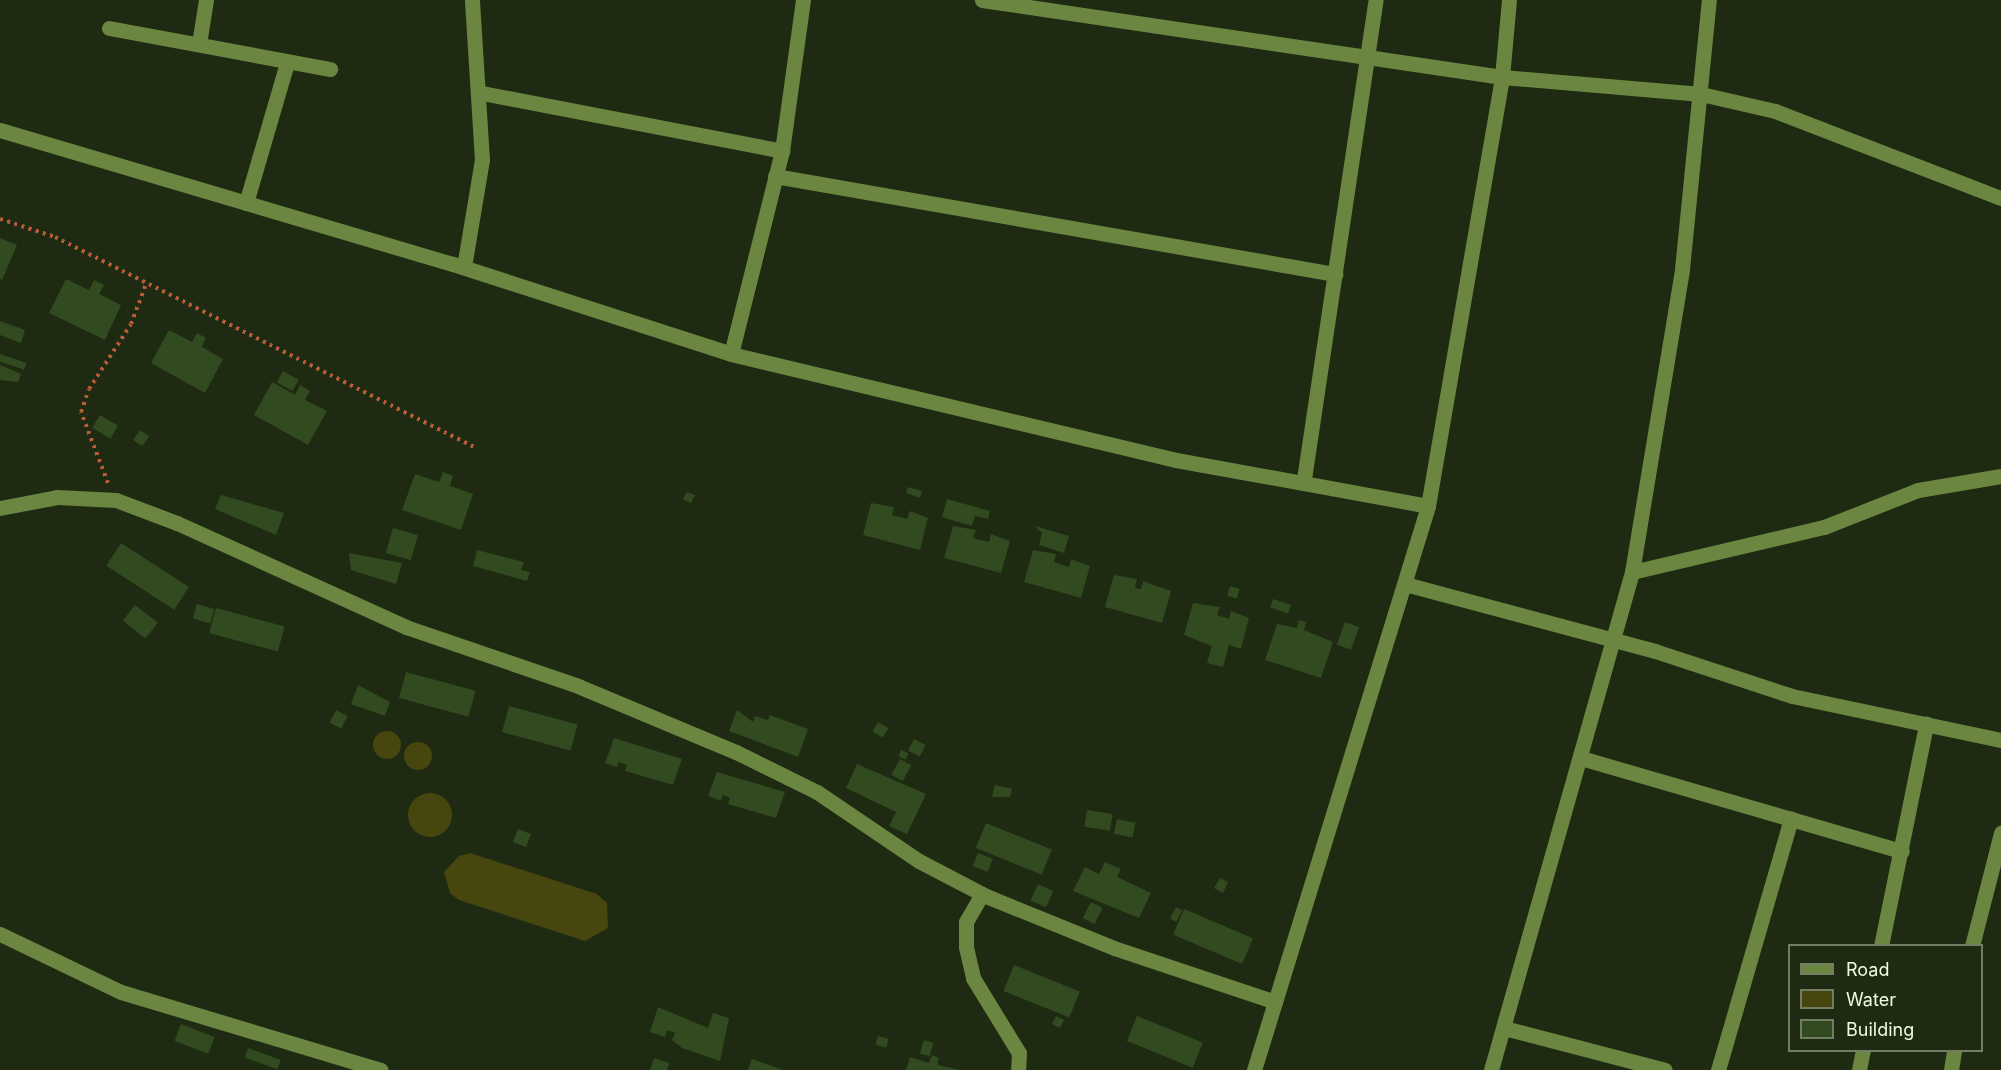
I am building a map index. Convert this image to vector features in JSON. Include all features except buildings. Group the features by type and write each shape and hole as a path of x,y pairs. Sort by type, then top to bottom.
{"street":[{"path":"199,44 206,0"},
{"path":"464,267 482,160 482,93 472,0"},
{"path":"731,354 782,151 803,0"},
{"path":"982,0 1368,55 1502,77 1701,94 1775,111 2001,198"},
{"path":"1304,479 1376,0"},
{"path":"1254,1070 1428,506 1502,77 1509,0"},
{"path":"1491,1070 1581,758 1611,639 1632,572 1679,292 1709,0"},
{"path":"109,28 287,63 330,69"},
{"path":"246,203 287,63"},
{"path":"482,93 782,151"},
{"path":"0,130 464,267 731,354 1176,460 1304,479 1428,506"},
{"path":"775,176 1335,274"},
{"path":"1632,572 1824,527 1918,490 2001,476"},
{"path":"0,508 57,496 116,500 406,627 578,686 736,752 818,792 919,861 982,894 1114,948 1275,1002"},
{"path":"1405,584 1611,639 1792,696 2001,740"},
{"path":"1881,944 1902,851 1926,724"},
{"path":"1581,758 1902,851"},
{"path":"1718,1070 1791,818"},
{"path":"1972,944 2001,833"},
{"path":"982,894 966,922 966,947 973,978 1020,1053 1018,1070"},
{"path":"0,934 121,992 381,1070"},
{"path":"1504,1028 1665,1070"},
{"path":"1859,1070 1863,1052"},
{"path":"1951,1070 1954,1052"}],"path":[{"path":"0,219 55,237 477,448"},
{"path":"116,500 81,412 88,389 131,324 146,284"}],"water":[{"path":"387,731 397,735 401,745 397,755 387,759 377,755 373,745 377,735"},
{"path":"418,742 428,746 432,756 428,766 418,770 408,766 404,756 408,746"},
{"path":"430,793 445,800 452,815 445,830 430,837 415,830 408,815 415,800"},
{"path":"470,853 597,894 607,903 608,928 585,941 459,900 450,893 444,872 459,856"}]}
